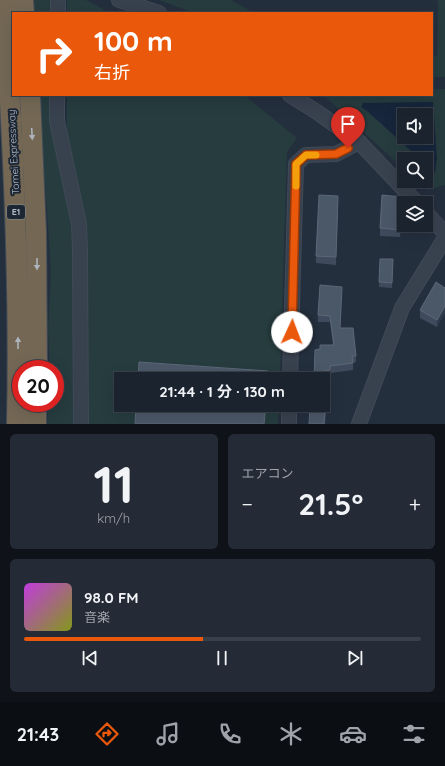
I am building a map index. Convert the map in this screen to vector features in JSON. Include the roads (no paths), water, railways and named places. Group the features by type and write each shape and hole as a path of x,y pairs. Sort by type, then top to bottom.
{"highway":[{"name":"Tomei Expressway","path":"4,0 15,192 18,282 17,424"},
{"path":"23,0 24,12"},
{"name":"Tomei Expressway","path":"30,96 36,233 37,360"},
{"path":"36,412 36,424"}],"street":[{"path":"58,0 58,12"},
{"path":"119,0 156,12"},
{"path":"57,96 57,121 60,142 79,224 81,424"},
{"path":"292,96 359,142 410,196"},
{"path":"290,372 296,164 306,155 336,154 359,142"},
{"path":"433,220 445,233"},
{"path":"359,424 402,308 445,238"},
{"path":"289,412 289,424"}],"water":[{"path":"433,102 437,159 435,173 433,172 433,152 412,152 403,144 433,144 433,108 397,108 397,138 361,107 363,103"}]}
